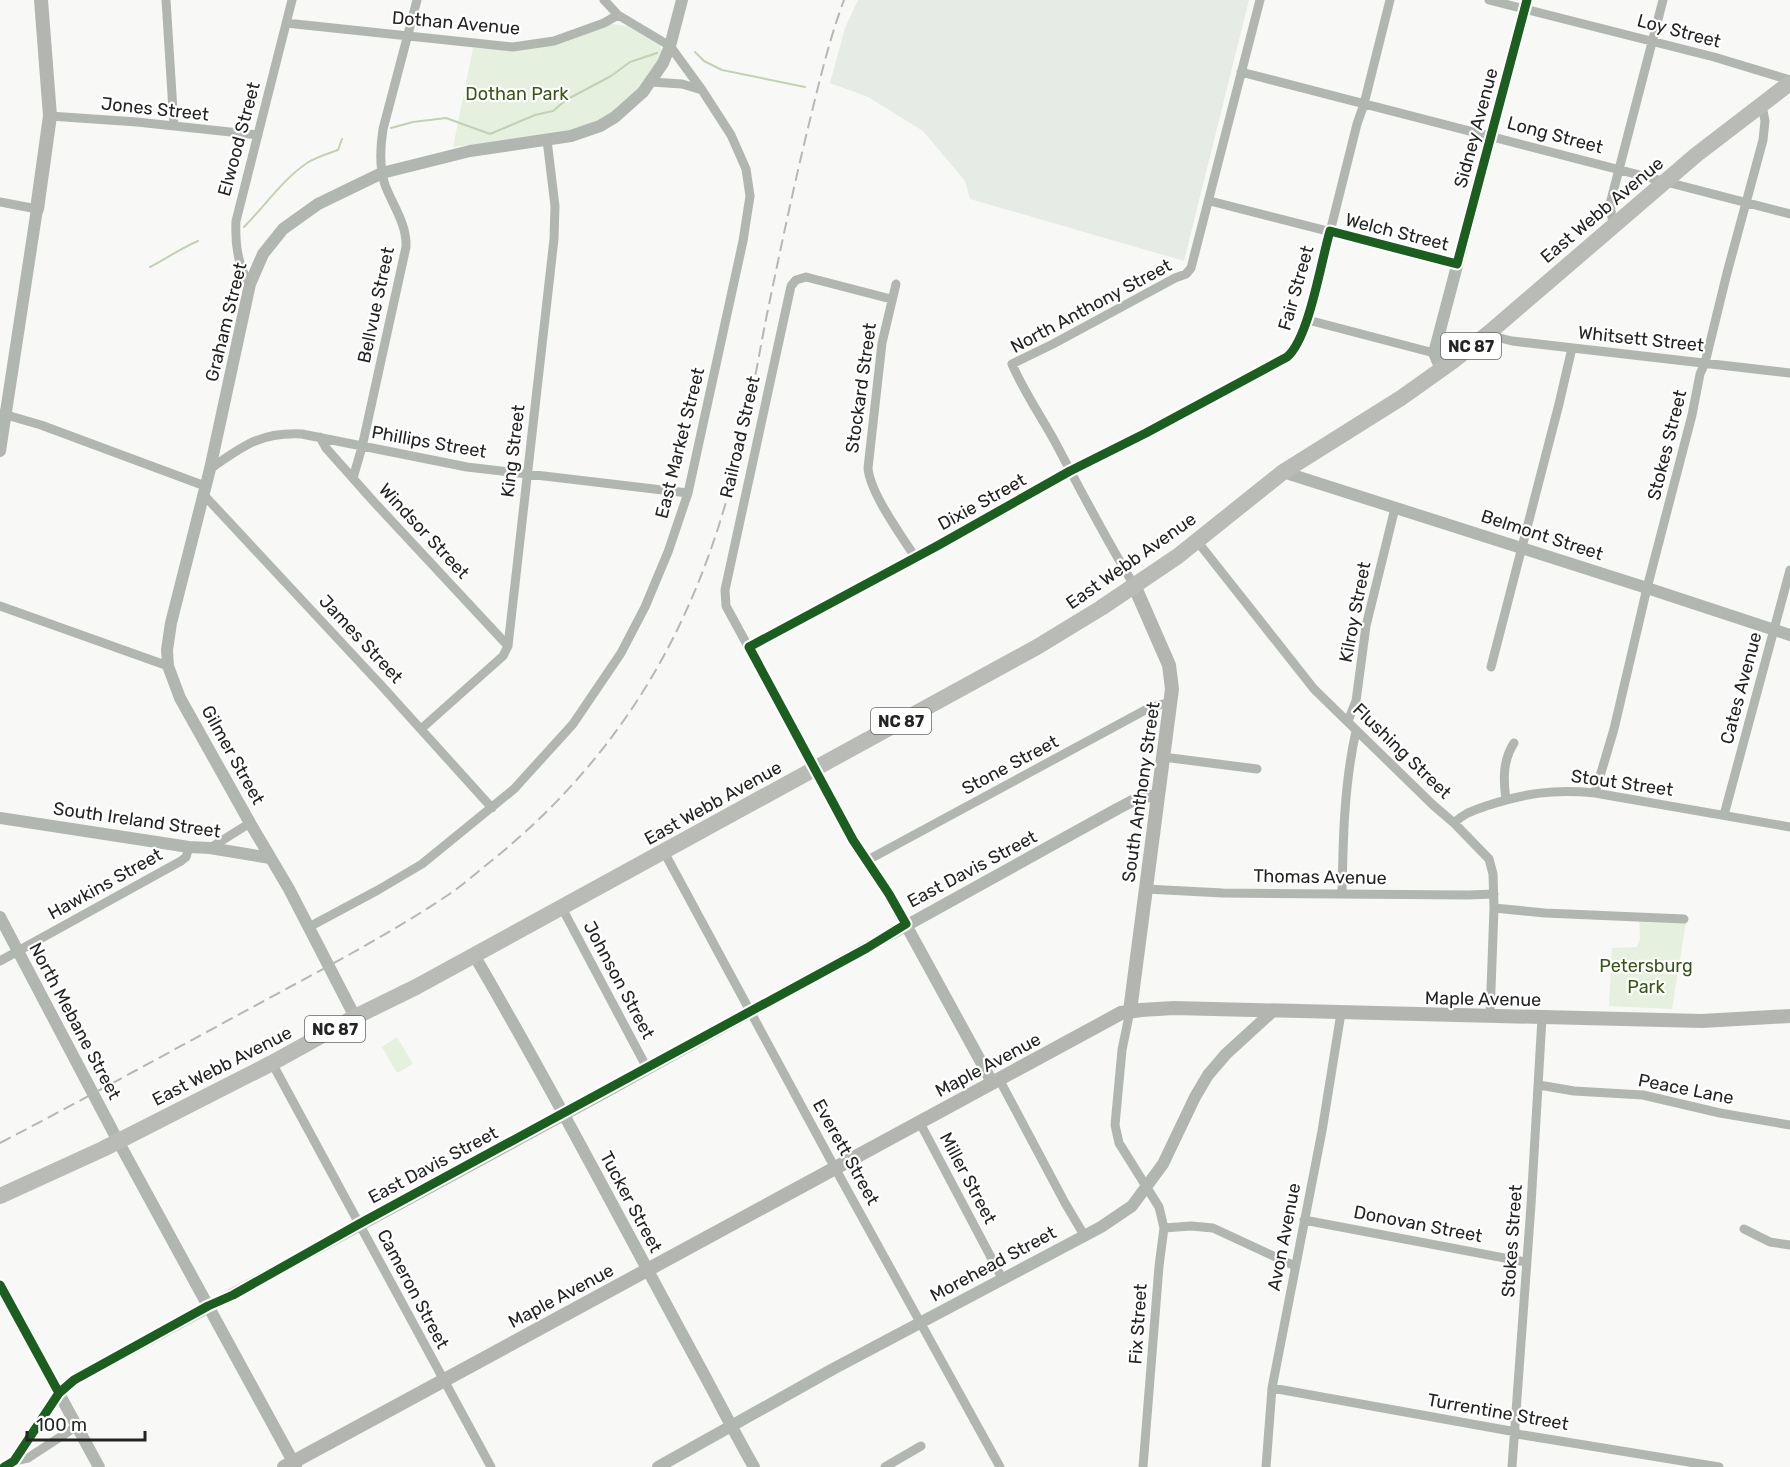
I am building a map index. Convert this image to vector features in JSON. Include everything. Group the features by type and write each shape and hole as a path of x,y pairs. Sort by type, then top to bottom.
{"highway":[{"name":"East Webb Avenue","path":"0,1196 118,1141 272,1063 562,908 1038,646 1134,585 1197,541 1283,472 1393,403 1441,369 1490,332 1613,225 1790,82"}],"main road":[{"path":"37,209 50,116 42,0"},
{"name":"South Anthony Street","path":"1130,1011 1172,689 1169,666 1134,585"},
{"name":"Maple Avenue","path":"291,1465 1112,1017 1130,1011 1174,1008 1702,1022 1790,1016"}],"street":[{"path":"166,0 174,126"},
{"name":"Elwood Street","path":"250,284 240,268 235,232 237,210 292,0"},
{"name":"Bellvue Street","path":"353,478 362,447 406,247 405,229 382,173 380,146 417,0"},
{"path":"604,0 618,15 670,46"},
{"name":"Graham Street","path":"168,666 167,650 171,623 210,469 250,284 263,254 282,229 318,204 382,173 470,152 571,136 600,126 626,108 651,82 670,46 682,0"},
{"name":"North Anthony Street","path":"1134,585 1019,381 1012,363 1186,274 1194,262 1260,0"},
{"name":"Fair Street","path":"1230,387 1292,353 1308,320 1357,124 1365,104 1389,0"},
{"name":"Loy Street","path":"1489,0 1526,4 1790,82"},
{"path":"1613,225 1610,204 1663,0"},
{"name":"Sidney Avenue","path":"1434,353 1526,4"},
{"name":"Dothan Avenue","path":"286,23 493,45 534,45 567,37 604,23 618,15"},
{"name":"East Market Street","path":"309,927 403,876 441,850 514,789 573,724 621,652 645,607 668,552 688,493 743,241 750,196 746,169 732,135 720,114 670,46"},
{"name":"Long Street","path":"1241,72 1790,214"},
{"path":"651,82 682,84 702,90"},
{"name":"Stokes Street","path":"1595,793 1614,729 1647,588 1692,415 1700,374 1706,363 1763,140 1765,121 1762,105"},
{"name":"Jones Street","path":"50,116 258,135"},
{"name":"King Street","path":"508,646 554,239 555,206 547,141"},
{"name":"Welch Street","path":"1210,201 1457,264"},
{"path":"0,202 37,209 3,413 0,451"},
{"name":"Railroad Street","path":"750,647 726,606 725,590 789,290 793,282 806,278 891,299"},
{"name":"Stockard Street","path":"896,284 878,365 868,472 870,482 915,557"},
{"path":"1308,320 1434,353 1441,369"},
{"name":"Whitsett Street","path":"1490,332 1512,341 1790,373"},
{"path":"1491,667 1572,348"},
{"name":"Dixie Street","path":"750,647 1070,471 1230,387"},
{"name":"James Street","path":"3,413 41,425 204,490 492,808"},
{"name":"Phillips Street","path":"210,469 247,444 272,434 296,433 467,467 688,493"},
{"name":"Windsor Street","path":"320,437 326,448 508,646"},
{"name":"Belmont Street","path":"1283,472 1790,635"},
{"name":"Kilroy Street","path":"1348,722 1356,701 1366,626 1395,508"},
{"name":"Flushing Street","path":"1197,541 1314,689 1489,858 1494,894 1490,1016"},
{"name":"Cates Avenue","path":"1724,815 1790,570"},
{"path":"0,606 168,666"},
{"path":"421,729 503,656 508,646"},
{"path":"750,647 866,861 889,894 1084,1235"},
{"name":"Gilmer Street","path":"168,666 180,698 309,927 356,1017"},
{"name":"Stone Street","path":"866,861 1149,708 1155,705 1171,705"},
{"path":"1342,894 1343,826 1351,753 1356,731"},
{"path":"1506,798 1503,783 1507,754 1514,743"},
{"path":"1163,757 1257,769"},
{"name":"Stout Street","path":"1455,823 1466,812 1506,798 1546,791 1595,793 1790,827"},
{"name":"East Davis Street","path":"9,1464 59,1393 74,1380 1138,798 1157,795"},
{"name":"South Ireland Street","path":"0,818 270,858"},
{"path":"210,849 250,823"},
{"name":"Hawkins Street","path":"0,961 181,861 186,857 189,847"},
{"name":"Everett Street","path":"664,852 1000,1467"},
{"name":"Thomas Avenue","path":"1146,889 1468,896 1494,894"},
{"name":"Johnson Street","path":"562,908 647,1068"},
{"path":"1494,908 1545,913 1684,919"},
{"name":"North Mebane Street","path":"0,917 291,1465"},
{"name":"Tucker Street","path":"474,955 754,1467"},
{"name":"Fix Street","path":"1130,1011 1122,1050 1115,1125 1119,1143 1159,1208 1164,1228 1143,1467"},
{"name":"Morehead Street","path":"658,1467 833,1369 1101,1227 1132,1206 1163,1164 1195,1097 1208,1076 1226,1054 1272,1012"},
{"name":"Avon Avenue","path":"1266,1467 1272,1388 1334,1063 1341,1013"},
{"name":"Stokes Street","path":"1512,1467 1542,1018"},
{"name":"Cameron Street","path":"272,1063 491,1467"},
{"name":"Peace Lane","path":"1539,1085 1574,1091 1643,1095 1720,1113 1790,1125"},
{"name":"Miller Street","path":"920,1123 1003,1280"},
{"name":"Donovan Street","path":"1304,1220 1526,1262"},
{"path":"1164,1228 1191,1226 1213,1228 1295,1266"},
{"path":"1744,1229 1770,1242 1790,1245"},
{"path":"0,1284 99,1467"},
{"name":"Turrentine Street","path":"1272,1388 1517,1434 1719,1467"},
{"name":"East Davis Street","path":"9,1464 28,1458 77,1426"},
{"path":"885,1467 921,1446"}],"shaded area":[{"path":"858,0 1249,0 1184,261 970,199 965,181 923,131 868,97 830,83 845,28"}],"green space":[{"name":"Dothan Park","path":"612,24 627,26 660,45 663,54 648,80 610,115 578,131 453,147 473,48 510,49"},
{"name":"Petersburg Park","path":"1639,918 1686,922 1672,1009 1609,1006 1612,948 1637,947 1640,939"},
{"path":"397,1037 413,1064 397,1073 382,1047"}],"waterway":[{"path":"695,52 704,61 722,70 805,87"},
{"path":"391,128 413,122 446,118 490,134 535,115 553,111 566,100 611,76 630,62 657,53"},
{"path":"244,227 290,177 310,161 338,150 342,139"},
{"path":"150,267 198,241"}],"railway":[{"path":"0,1143 333,964 448,895 535,823 576,781 612,736 644,690 672,640 696,588 716,533 743,437 807,132 828,49 844,0"}],"cycle path":[{"path":"4,1467 14,1461 59,1393 74,1380 867,948 906,924 853,840 749,647 937,546 1070,471 1287,357 1295,348 1308,317 1330,231 1457,264 1527,0"},
{"path":"0,1285 59,1393"}]}
